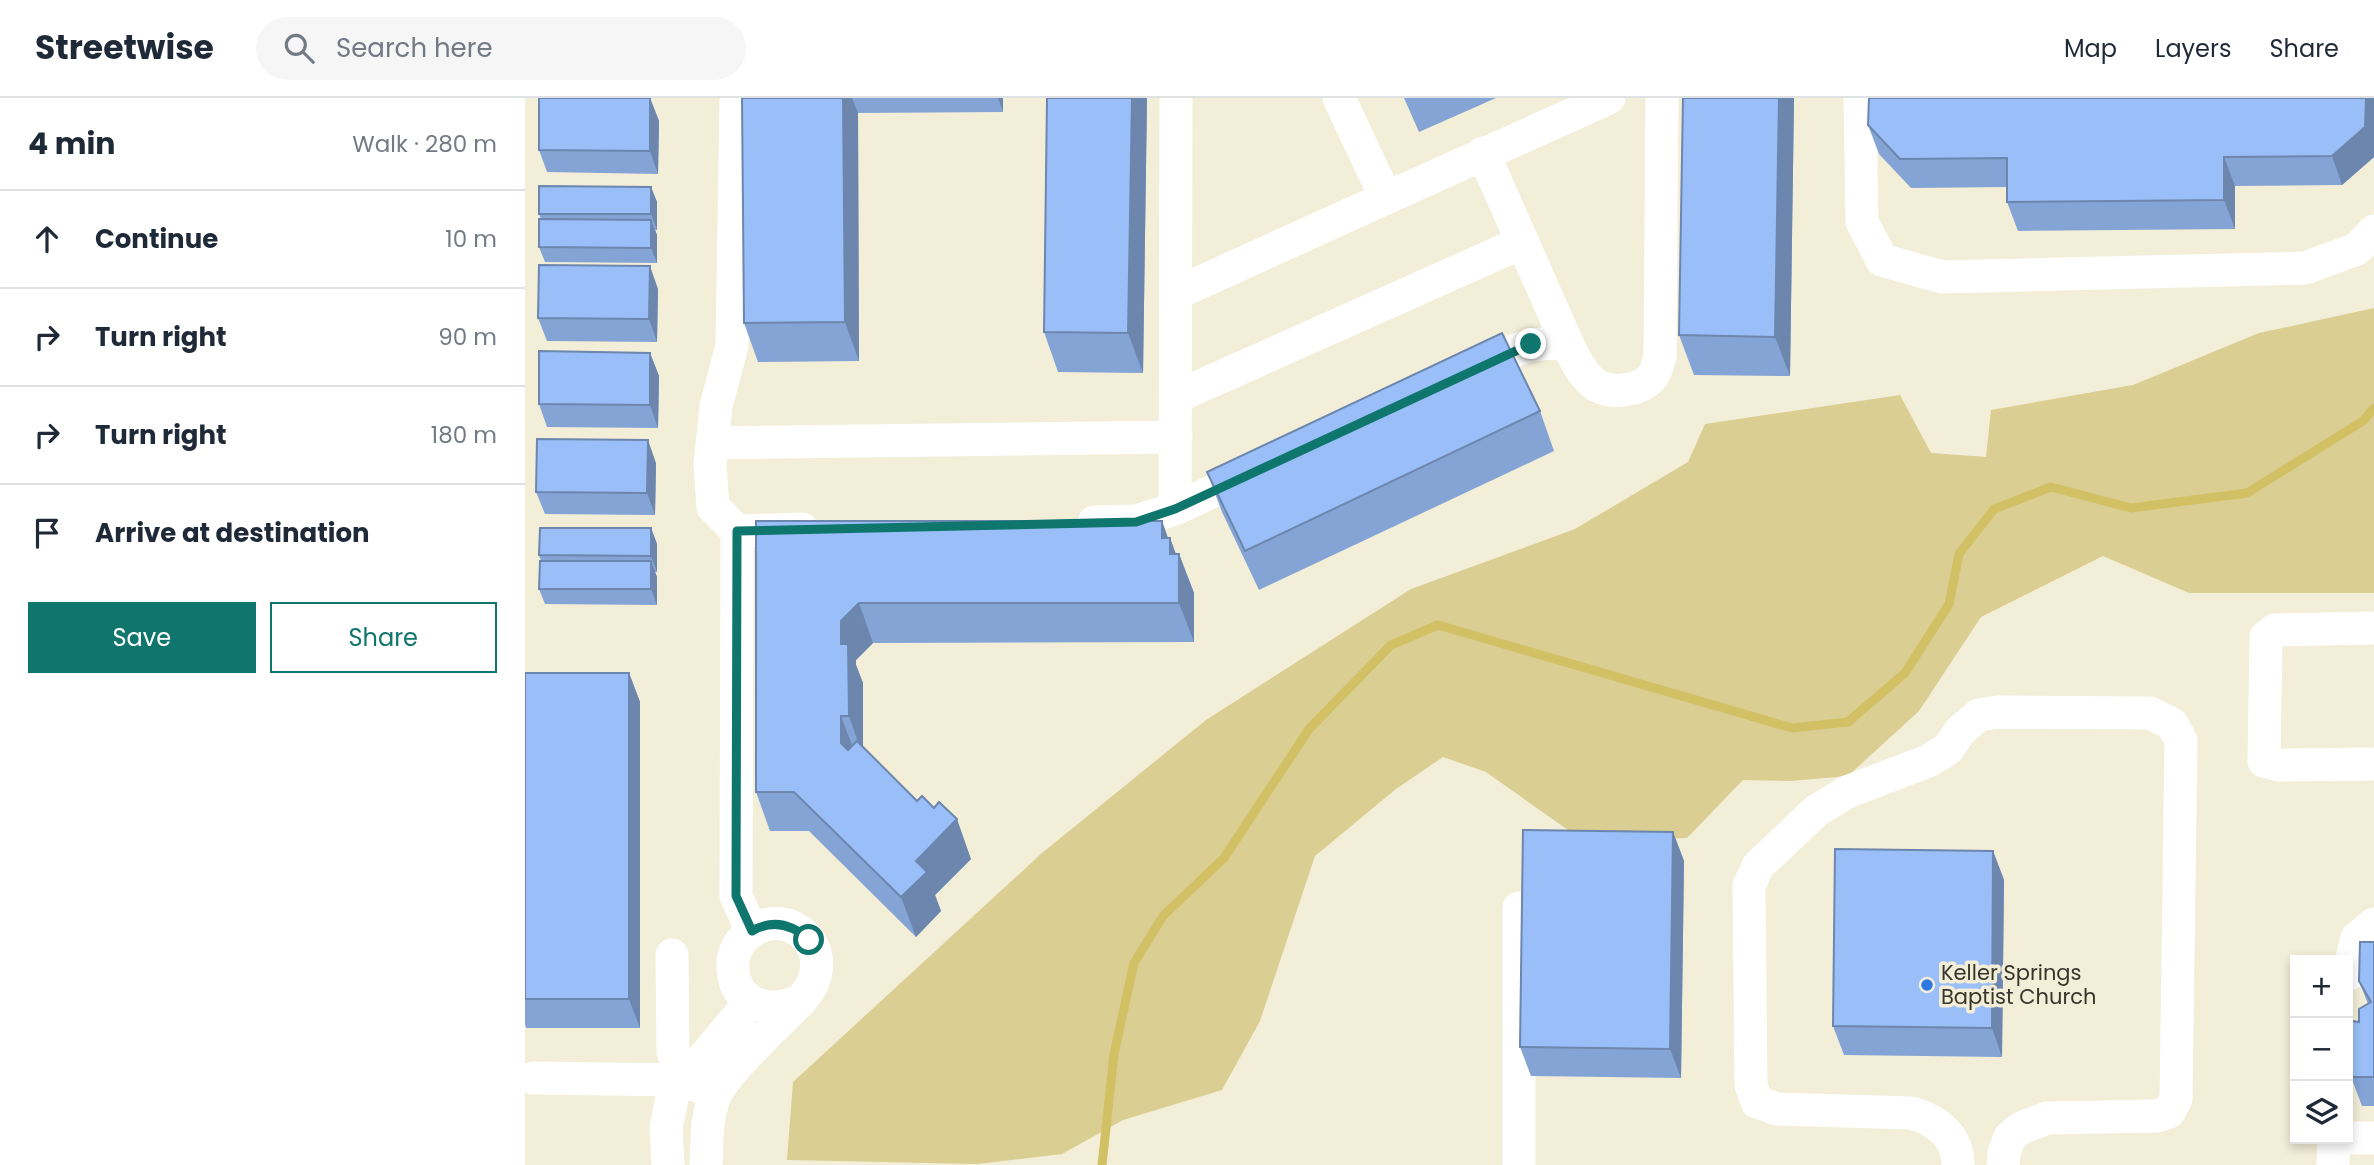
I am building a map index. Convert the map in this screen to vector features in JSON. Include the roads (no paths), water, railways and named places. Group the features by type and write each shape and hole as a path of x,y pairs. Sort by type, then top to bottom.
{"lane":[{"path":"736,98 732,346 716,406 710,465 713,506 737,531 736,896 752,931"},
{"path":"1175,509 1176,98"},
{"path":"1339,98 1386,198"},
{"path":"1177,293 1609,98"},
{"path":"1483,153 1582,372 1594,385 1617,391 1641,387 1653,376 1660,357 1662,98"},
{"path":"1860,98 1862,222 1882,260 1942,277 2305,268 2357,249 2374,231"},
{"path":"1176,397 1523,242"},
{"path":"1445,384 1531,344 1550,342 1568,345"},
{"path":"712,443 1176,437"},
{"path":"1067,523 1136,522 1175,509 1286,458"},
{"path":"737,531 833,529"},
{"path":"2374,628 2275,630 2266,637 2264,761 2279,765 2374,764"},
{"path":"1958,1165 1958,1155 1945,1129 1927,1117 1911,1113 1777,1109 1757,1102 1751,1085 1749,886 1758,866 1816,811 1847,792 1928,761 1948,749 1960,731 1979,715 1997,712 2150,713 2172,724 2181,740 2176,1099 2169,1112 2157,1116 2047,1118 2021,1128 2010,1137 2003,1165"},
{"path":"1518,1165 1519,908"},
{"path":"706,1165 708,1120 716,1093 732,1073 801,1000 810,990 816,978 818,965 815,952 809,940 799,931 788,925 774,923 752,931 740,942 734,954 732,967 741,992 751,1001 776,1008 801,1000"},
{"path":"2353,955 2357,938 2374,924"},
{"path":"672,955 673,1052 684,1080"},
{"path":"668,1165 666,1127 673,1094 751,1001"},
{"path":"533,1078 684,1080 716,1093"},
{"path":"2353,1138 2374,1138"},
{"path":"2333,1165 2334,1144"}],"waterway":[{"path":"1102,1165 1114,1054 1134,963 1163,916 1224,858 1309,729 1391,645 1438,625 1792,728 1848,722 1905,673 1949,604 1959,554 1994,509 2051,487 2131,508 2247,493 2363,421 2374,408"}],"place":[{"name":"Keller Springs Baptist Church","path":"1927,985"}]}
